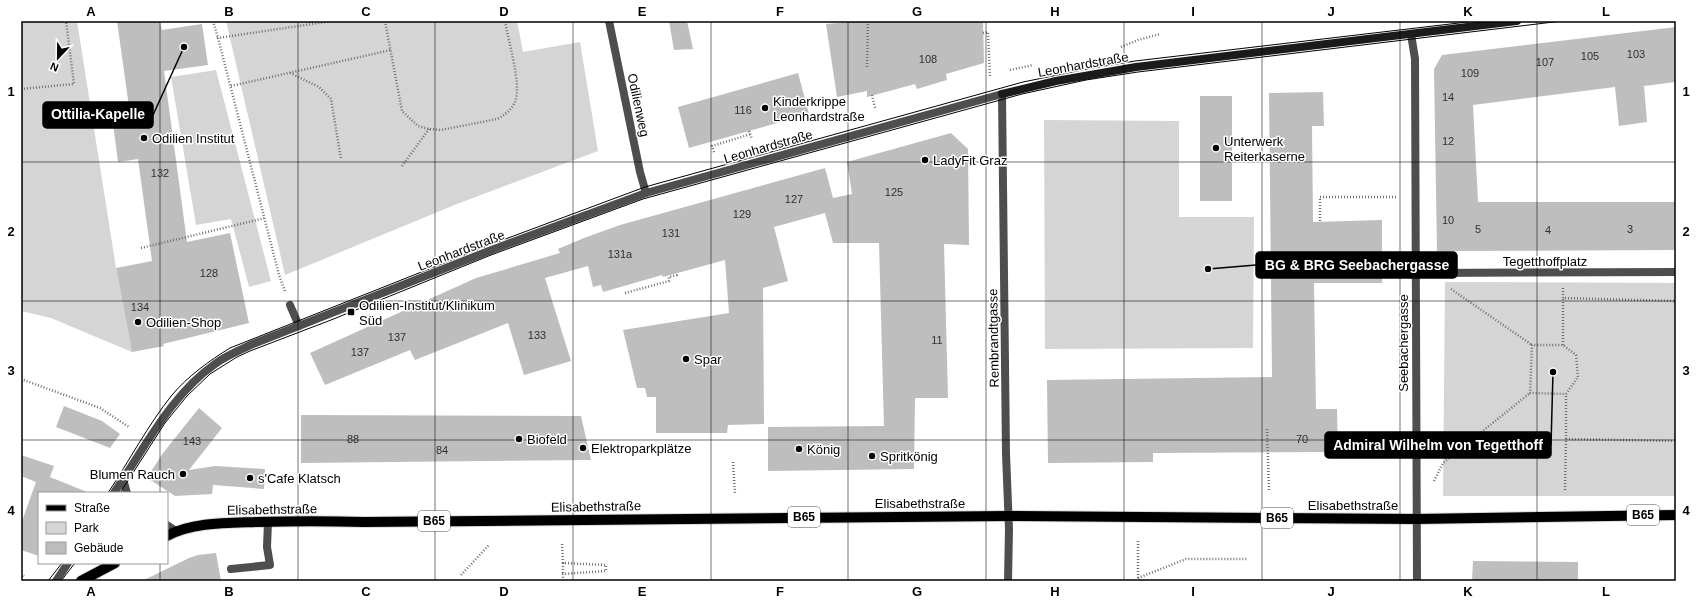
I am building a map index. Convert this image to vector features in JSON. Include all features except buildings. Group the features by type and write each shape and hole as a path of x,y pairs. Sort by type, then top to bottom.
{"main road":[{"name":"Leonhardstraße","path":"1002,94 1056,81 1136,67 1517,21"},
{"name":"Elisabethstraße","path":"172,533 219,523 268,522 1008,516 1417,518 1676,515"},
{"path":"81,581 113,564"}],"street":[{"name":"Odilienweg","path":"609,21 640,172 646,193"},
{"name":"Seebachergasse","path":"1411,34 1415,59 1414,274 1417,581"},
{"name":"Leonhardstraße","path":"115,492 166,413 186,389 216,363 253,344 494,249 646,193 1002,94"},
{"name":"Rembrandtgasse","path":"1002,94 1008,581"},
{"name":"Tegetthoffplatz","path":"1414,274 1676,272"},
{"path":"290,305 299,326"},
{"path":"123,479 127,492"},
{"path":"230,569 270,565 267,546 268,522"},
{"path":"56,581 67,564"}],"path":[{"path":"21,89 74,84 66,21"},
{"path":"213,21 279,275 290,305"},
{"path":"218,38 332,21"},
{"path":"385,21 402,111 418,126 441,130 497,119 505,115 511,108 515,101 518,87 504,21"},
{"path":"867,67 868,21"},
{"path":"983,33 988,32 990,76"},
{"path":"1121,47 1138,40 1160,34"},
{"path":"231,86 391,50"},
{"path":"1010,70 1033,65"},
{"path":"289,73 319,87 331,99 341,159"},
{"path":"872,95 875,108"},
{"path":"402,166 429,129"},
{"path":"749,131 752,139"},
{"path":"714,152 712,146 750,134"},
{"path":"1320,221 1320,197 1397,197"},
{"path":"141,248 265,218"},
{"path":"625,292 669,281 669,277 677,275 677,273"},
{"path":"1562,345 1564,273"},
{"path":"1447,286 1532,345 1562,345 1576,355 1578,377 1566,394 1565,490"},
{"path":"1563,298 1676,301"},
{"path":"1530,393 1532,345"},
{"path":"21,379 100,408 129,427"},
{"path":"1434,482 1443,463 1530,393 1566,394"},
{"path":"1267,430 1269,492"},
{"path":"1566,439 1676,441"},
{"path":"733,462 735,494"},
{"path":"1138,541 1138,579 1186,559 1247,560"},
{"path":"562,544 563,581"},
{"path":"461,575 489,545"},
{"path":"563,563 606,565 606,571 563,574"}],"green space":[{"path":"21,21 77,21 116,268 132,352 51,318 21,311"},
{"path":"226,21 517,21 523,52 580,42 598,151 457,204 285,275"},
{"path":"216,70 271,281 249,287 231,219 196,225 171,77"},
{"path":"1044,120 1179,121 1179,217 1254,217 1253,348 1045,349"},
{"path":"1445,282 1676,283 1676,496 1443,496"}],"tram line":[{"path":"109,492 147,431 172,395 199,369 230,348 492,244 645,187 1023,82 1087,69 1135,61 1476,21"},
{"path":"121,492 165,423 187,396 210,374 237,357 491,255 643,199 1022,94 1086,80 1138,72 1562,21"},
{"path":"48,581 61,564"},
{"path":"61,581 74,564"}],"place":[{"name":"Ottilia-Kapelle","path":"184,47"},
{"name":"Kinderkrippe Leonhardstraße","path":"765,108"},
{"name":"Odilien Institut","path":"144,138"},
{"name":"Unterwerk Reiterkaserne","path":"1216,148"},
{"name":"LadyFit Graz","path":"925,160"},
{"name":"BG & BRG Seebachergasse","path":"1208,269"},
{"name":"Odilien-Institut/Klinikum Süd","path":"351,312"},
{"name":"Odilien-Shop","path":"138,322"},
{"name":"Spar","path":"686,359"},
{"name":"Admiral Wilhelm von Tegetthoff","path":"1553,372"},
{"name":"Biofeld","path":"519,439"},
{"name":"Elektroparkplätze","path":"583,448"},
{"name":"König","path":"799,449"},
{"name":"Spritkönig","path":"872,456"},
{"name":"Blumen Rauch","path":"183,474"},
{"name":"s'Cafe Klatsch","path":"250,478"}]}
